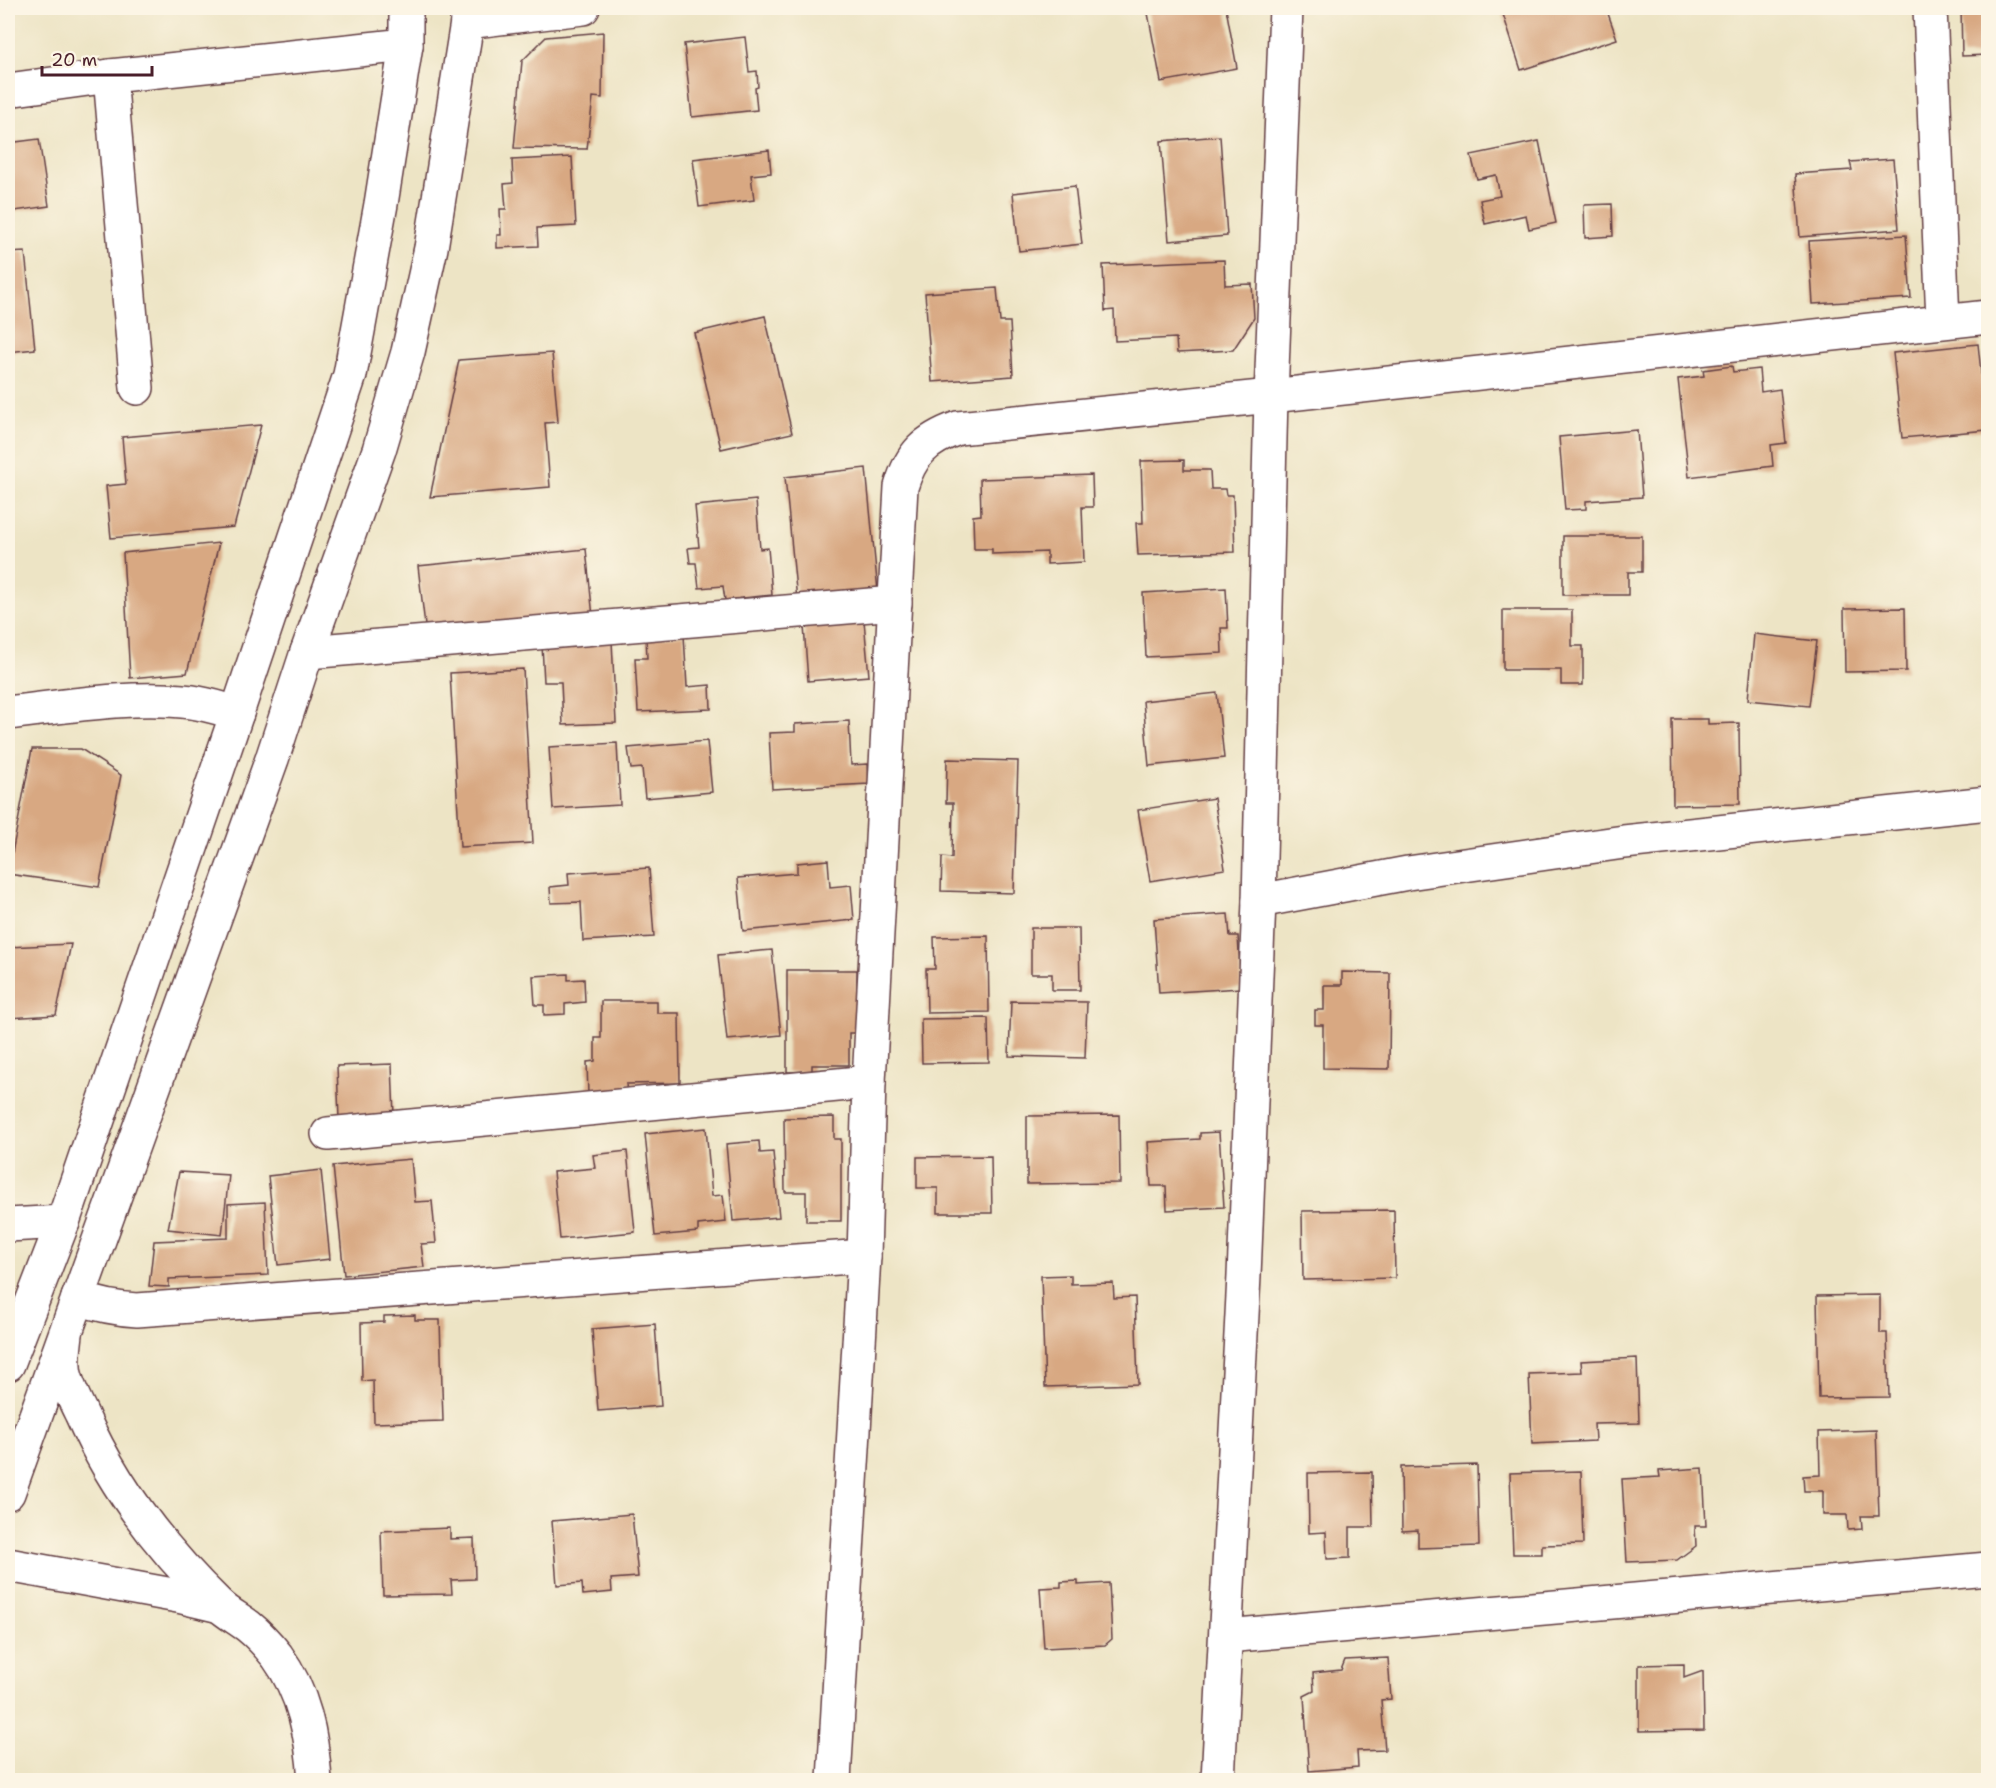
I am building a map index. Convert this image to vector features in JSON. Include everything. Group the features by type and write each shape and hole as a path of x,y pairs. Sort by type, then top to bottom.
{"street":[{"path":"8,1364 63,1222 350,375 381,204 406,45 406,8"},
{"path":"8,1493 273,759 307,652 379,450 408,352 431,249 467,15 583,8"},
{"path":"1218,1780 1243,1288 1259,901 1271,396 1286,8"},
{"path":"1930,8 1943,321"},
{"path":"8,90 110,76 406,45"},
{"path":"110,76 137,388"},
{"path":"834,1780 864,1256 869,1082 901,488 906,470 913,458 922,447 938,435 958,428 1271,396 1989,316"},
{"path":"307,652 895,603"},
{"path":"8,713 103,702 146,700 193,702 237,713"},
{"path":"1259,901 1408,873 1624,842 1989,802"},
{"path":"328,1134 869,1082"},
{"path":"8,1225 63,1222"},
{"path":"78,1298 97,1305 137,1310 864,1256"},
{"path":"66,1332 63,1367 77,1406 98,1451 129,1502 159,1542 220,1606 249,1627 276,1655 292,1681 305,1714 313,1743 315,1780"},
{"path":"8,1565 178,1596 220,1606"},
{"path":"1226,1636 1989,1569"}],"building":[{"path":"1147,8 1226,8 1237,68 1161,82"},
{"path":"1501,8 1606,8 1617,39 1521,70"},
{"path":"1961,8 1988,8 1988,55 1962,56"},
{"path":"603,32 602,98 593,97 587,149 514,148 522,61 546,37"},
{"path":"745,37 749,72 757,71 758,87 755,88 757,110 692,117 684,44"},
{"path":"1220,136 1227,236 1169,241 1161,141"},
{"path":"39,139 49,206 8,212 8,143"},
{"path":"1539,141 1556,223 1529,229 1526,215 1485,224 1480,200 1500,196 1496,175 1477,179 1471,155"},
{"path":"769,150 771,173 751,175 754,200 699,207 693,159"},
{"path":"572,157 576,226 537,228 538,246 497,248 497,235 501,235 500,209 506,209 504,184 513,183 512,160"},
{"path":"1893,159 1899,229 1800,237 1795,174 1852,170 1850,162"},
{"path":"1075,186 1082,244 1019,251 1013,193"},
{"path":"1612,204 1613,236 1585,238 1584,205"},
{"path":"1906,235 1911,298 1813,304 1809,241"},
{"path":"25,252 35,349 8,352 8,253"},
{"path":"1224,260 1225,285 1252,284 1254,318 1233,350 1177,353 1176,338 1115,341 1114,310 1105,311 1103,265"},
{"path":"997,288 1000,322 1010,322 1013,376 932,382 925,293"},
{"path":"765,316 792,433 721,449 694,333"},
{"path":"1978,344 1987,430 1902,438 1893,353"},
{"path":"552,353 558,422 545,423 550,487 430,497 459,360"},
{"path":"1732,366 1733,372 1759,369 1761,392 1780,389 1786,443 1771,445 1773,466 1689,477 1678,379 1704,376 1703,370"},
{"path":"261,425 234,527 111,538 106,486 126,484 122,437"},
{"path":"1637,430 1642,497 1586,501 1586,509 1565,510 1559,437"},
{"path":"1184,460 1184,470 1210,470 1211,489 1225,489 1226,495 1233,495 1235,552 1138,555 1136,523 1143,523 1141,461"},
{"path":"866,468 878,592 797,600 785,477"},
{"path":"1092,475 1093,507 1082,507 1084,562 1047,564 1047,552 992,554 992,549 974,549 973,516 981,515 980,479"},
{"path":"756,500 760,549 768,548 772,595 725,600 723,586 699,588 696,563 690,563 688,548 699,547 695,506"},
{"path":"1563,536 1642,536 1642,572 1628,572 1628,595 1563,595"},
{"path":"219,543 187,673 130,678 123,553"},
{"path":"586,549 593,617 426,634 418,566"},
{"path":"1226,588 1228,628 1221,628 1222,653 1146,657 1143,593"},
{"path":"1905,608 1906,671 1845,672 1844,609"},
{"path":"1503,610 1572,610 1572,646 1583,646 1583,685 1561,685 1561,670 1503,670"},
{"path":"864,621 869,676 808,681 804,626"},
{"path":"1754,634 1817,641 1809,706 1748,700"},
{"path":"684,635 687,687 710,685 711,709 638,712 635,658 647,658 646,637"},
{"path":"612,641 616,723 563,725 561,682 544,682 542,645"},
{"path":"523,669 533,843 460,847 450,673"},
{"path":"1217,693 1224,758 1149,766 1143,701"},
{"path":"1672,719 1708,719 1708,724 1739,723 1740,804 1673,805"},
{"path":"849,721 851,765 868,764 869,784 772,789 769,733 795,732 795,724"},
{"path":"707,741 712,792 645,798 642,768 631,769 628,748"},
{"path":"617,743 620,805 553,809 549,747"},
{"path":"32,749 81,749 121,775 99,887 8,874"},
{"path":"947,759 1018,761 1014,893 941,891 942,857 952,858 953,803 946,803"},
{"path":"1214,798 1225,869 1150,881 1138,810"},
{"path":"828,860 830,887 851,885 854,920 743,931 738,878 797,873 797,863"},
{"path":"649,868 654,937 583,941 581,902 551,903 550,887 569,885 568,873"},
{"path":"1228,914 1230,936 1238,936 1241,988 1159,993 1154,919"},
{"path":"1031,928 1079,928 1080,990 1052,990 1052,974 1031,974"},
{"path":"988,936 989,1012 927,1013 926,969 935,969 934,937"},
{"path":"71,944 56,1015 8,1018 8,947"},
{"path":"772,950 781,1035 727,1040 718,955"},
{"path":"787,970 857,970 857,1009 865,1033 849,1033 849,1065 812,1065 812,1072 787,1072"},
{"path":"1342,972 1390,973 1389,1069 1323,1068 1323,1025 1315,1025 1315,1010 1324,1010 1324,985 1342,985"},
{"path":"568,974 568,980 584,979 585,1002 565,1004 565,1014 544,1015 544,1005 535,1005 533,976"},
{"path":"601,1001 657,1001 657,1013 679,1013 680,1083 626,1084 627,1095 588,1095 587,1062 595,1061 595,1038 601,1038"},
{"path":"1011,1001 1087,1002 1085,1058 1009,1056"},
{"path":"988,1018 989,1062 922,1063 921,1019"},
{"path":"392,1064 394,1117 339,1119 337,1066"},
{"path":"1119,1115 1120,1183 1027,1184 1027,1116"},
{"path":"834,1117 834,1139 841,1139 841,1221 806,1221 806,1192 785,1192 784,1118"},
{"path":"706,1128 712,1196 723,1195 726,1222 698,1225 698,1232 655,1236 645,1134"},
{"path":"1219,1132 1224,1207 1167,1210 1166,1186 1151,1186 1148,1142 1200,1139 1200,1133"},
{"path":"759,1141 760,1153 773,1152 779,1217 733,1221 726,1144"},
{"path":"627,1151 635,1232 560,1239 553,1172 595,1168 593,1155"},
{"path":"991,1156 992,1213 938,1213 938,1188 917,1188 917,1157"},
{"path":"411,1159 415,1202 432,1201 436,1243 421,1244 424,1267 344,1275 333,1166"},
{"path":"321,1170 330,1259 278,1265 268,1176"},
{"path":"179,1172 229,1175 222,1235 168,1229"},
{"path":"265,1202 268,1275 169,1279 169,1287 149,1286 154,1241 228,1238 228,1204"},
{"path":"1394,1210 1395,1278 1303,1280 1302,1211"},
{"path":"1071,1275 1071,1284 1113,1283 1114,1298 1135,1297 1138,1384 1045,1387 1041,1276"},
{"path":"1880,1295 1880,1333 1887,1333 1889,1397 1819,1398 1817,1296"},
{"path":"415,1315 415,1320 440,1320 443,1421 374,1423 373,1380 362,1381 361,1323 384,1322 384,1316"},
{"path":"655,1324 661,1406 598,1411 592,1329"},
{"path":"1637,1358 1639,1423 1594,1424 1595,1441 1532,1444 1529,1374 1582,1372 1581,1361"},
{"path":"1876,1430 1879,1516 1861,1516 1862,1529 1848,1530 1847,1515 1823,1515 1823,1491 1804,1491 1803,1476 1820,1475 1819,1432"},
{"path":"1477,1465 1479,1546 1418,1548 1418,1530 1402,1531 1401,1467"},
{"path":"1703,1468 1706,1526 1695,1526 1696,1546 1677,1560 1627,1562 1622,1479 1660,1477 1659,1471"},
{"path":"1581,1471 1583,1544 1542,1545 1542,1554 1513,1554 1510,1473"},
{"path":"1372,1472 1373,1527 1350,1527 1350,1558 1327,1559 1326,1532 1309,1533 1308,1473"},
{"path":"632,1514 638,1577 611,1579 612,1592 583,1595 582,1583 557,1585 552,1521"},
{"path":"450,1528 450,1539 474,1538 475,1579 451,1580 452,1594 383,1595 381,1531"},
{"path":"1078,1581 1078,1585 1109,1583 1112,1639 1105,1645 1044,1648 1040,1588 1061,1587 1061,1582"},
{"path":"1388,1658 1391,1699 1381,1700 1385,1750 1357,1751 1358,1767 1309,1771 1304,1696 1314,1691 1313,1673 1341,1670 1345,1660"},
{"path":"1684,1664 1684,1678 1703,1671 1704,1730 1639,1731 1639,1665"}]}
